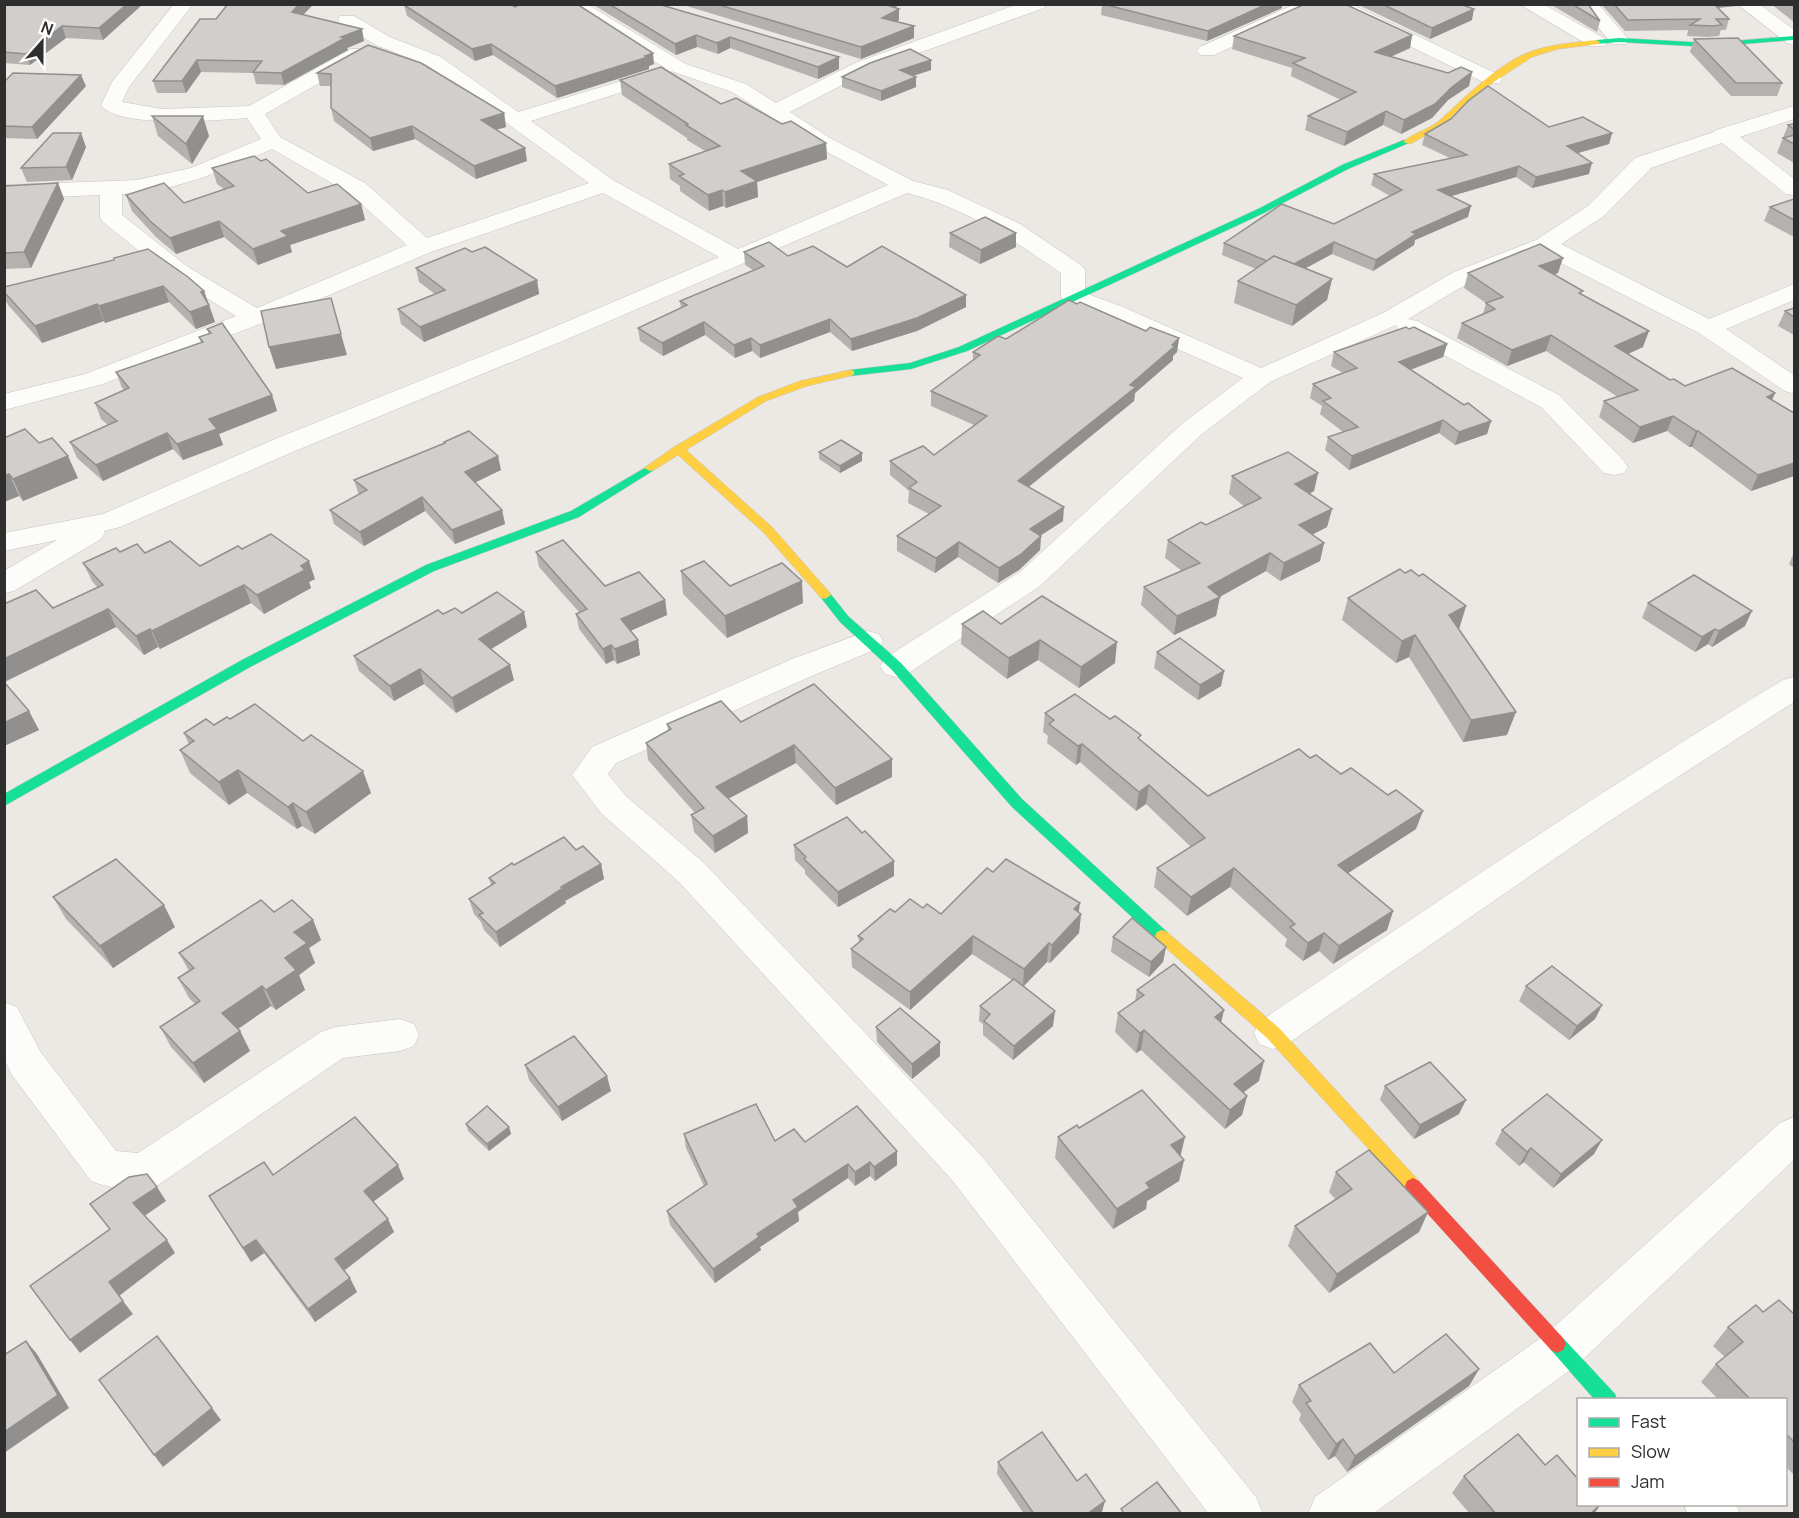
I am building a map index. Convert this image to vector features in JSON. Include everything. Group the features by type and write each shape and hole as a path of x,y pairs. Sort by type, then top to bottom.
{"street":[{"path":"184,4 119,86 111,105 124,111 158,114 253,112 344,60 383,41"},
{"path":"573,4 679,68 739,88 823,142 905,186 940,195 978,211 1011,229 1073,270 1073,297"},
{"path":"775,111 862,67 1037,4"},
{"path":"1207,51 1311,4"},
{"path":"1334,4 1370,19 1492,79"},
{"path":"1528,4 1597,42"},
{"path":"1588,4 1619,40"},
{"path":"1746,4 1793,38"},
{"path":"975,7 1009,15"},
{"path":"347,20 383,41 434,61 605,185 736,257"},
{"path":"4,801 247,663 430,568 575,514 762,399 804,383 856,372 911,366 963,349 1261,211 1345,167 1393,149 1440,124 1457,106 1492,79 1529,56 1557,47 1619,40 1708,45 1793,38"},
{"path":"841,61 862,67"},
{"path":"514,120 679,68"},
{"path":"253,112 273,141 357,188 423,247"},
{"path":"896,666 1030,579 1193,428 1261,377 1392,318 1462,277 1544,245 1596,211 1643,163 1723,134 1794,112"},
{"path":"1723,134 1794,189"},
{"path":"4,192 137,187 198,173 273,141"},
{"path":"4,402 94,379 256,317 423,247 605,185"},
{"path":"4,584 110,521 285,445 556,334 905,186"},
{"path":"111,189 111,217 158,258 228,304 256,317"},
{"path":"1544,245 1708,328 1794,386"},
{"path":"1708,328 1794,291"},
{"path":"1073,297 1114,312 1261,377"},
{"path":"1392,318 1550,401 1614,467"},
{"path":"678,449 768,530 804,569 844,619 896,666 1017,803 1132,910 1273,1033 1606,1398"},
{"path":"4,542 110,521"},
{"path":"868,641 803,667 604,755 589,775 614,805 691,872 966,1167 1239,1514"},
{"path":"1273,1033 1498,878 1704,742 1794,688"},
{"path":"4,1018 26,1063 105,1168 144,1172 335,1043 400,1035"},
{"path":"1332,1514 1561,1350 1794,1135"}],"building":[{"path":"127,4 99,28 62,26 26,54 4,52 4,5"},
{"path":"228,4 299,4 292,12 362,29 341,37 345,38 281,73 253,72 262,61 197,60 182,81 153,81 200,19 216,19"},
{"path":"510,4 515,7 521,4 577,4 653,53 645,56 648,57 555,86 491,44 472,49 404,5"},
{"path":"609,4 658,4 839,57 818,67 730,37 717,43 696,35 675,44"},
{"path":"716,4 884,4 899,9 882,18 914,26 861,47"},
{"path":"1103,4 1267,4 1208,31"},
{"path":"1305,4 1345,4 1412,35 1375,52 1448,73 1461,67 1472,72 1435,104 1404,120 1386,111 1347,132 1308,116 1356,92 1293,63 1305,58 1234,36"},
{"path":"1382,4 1460,4 1474,9 1432,28"},
{"path":"1572,4 1588,4 1600,21"},
{"path":"1614,4 1714,4 1729,19 1716,19 1722,25 1712,26 1690,25 1700,19 1628,20"},
{"path":"1738,38 1782,83 1736,83 1694,39"},
{"path":"368,45 421,63 504,113 481,120 525,148 474,166 412,126 370,138 331,108 331,74 317,73"},
{"path":"910,49 931,60 900,70 916,77 881,91 842,77 870,63"},
{"path":"661,67 721,104 736,98 782,124 791,121 826,143 741,171 757,181 708,195 679,176 684,174 669,164 720,146 620,80"},
{"path":"13,73 81,75 32,127 4,126 4,82"},
{"path":"1488,86 1549,127 1583,117 1612,133 1567,146 1592,163 1536,177 1519,166 1438,190 1471,206 1412,232 1416,234 1376,260 1334,242 1294,264 1274,256 1267,261 1224,243 1282,204 1334,224 1402,190 1374,174 1467,155 1425,134 1451,119 1468,101"},
{"path":"152,116 203,116 186,144"},
{"path":"53,133 81,133 66,167 21,168"},
{"path":"1794,135 1794,144 1783,138"},
{"path":"254,156 261,161 266,159 308,193 337,184 361,204 281,231 288,236 253,249 219,221 170,238 150,221 126,195 164,183 184,203 234,186 212,168"},
{"path":"58,183 24,252 4,253 4,186"},
{"path":"1794,199 1794,220 1770,207"},
{"path":"985,217 1016,233 981,250 950,233"},
{"path":"769,242 788,256 813,246 847,267 882,246 966,295 917,318 851,339 830,319 760,345 751,338 734,345 704,322 662,343 638,328 687,305 680,301 764,266 744,252"},
{"path":"1540,244 1563,258 1539,266 1583,291 1579,293 1649,331 1615,346 1670,380 1674,379 1685,386 1732,368 1775,393 1767,397 1794,413 1794,463 1758,475 1698,431 1673,416 1640,427 1604,401 1638,390 1551,335 1512,350 1462,323 1495,309 1486,303 1503,297 1468,273"},
{"path":"485,247 537,280 420,327 398,309 445,290 416,268 465,248 472,252"},
{"path":"148,249 204,291 201,292 209,305 190,312 163,286 99,306 97,304 35,326 4,292 4,287 114,260 114,258"},
{"path":"1274,256 1332,279 1296,305 1238,281"},
{"path":"331,298 341,334 269,347 261,311"},
{"path":"1069,300 1077,304 1080,302 1146,331 1150,327 1179,338 1172,345 1175,346 1130,385 1136,387 1018,481 1064,507 1030,529 1041,536 1020,555 999,568 959,542 936,558 897,536 941,506 909,488 917,482 890,461 923,446 934,455 987,416 931,391 980,355 973,352 998,336 1006,339"},
{"path":"1794,308 1794,317 1785,311"},
{"path":"222,323 272,395 209,419 217,429 177,444 167,433 96,465 70,442 117,421 95,403 129,388 116,372 203,342 199,337 211,333 207,329"},
{"path":"1406,327 1409,329 1414,327 1447,344 1399,362 1464,405 1468,403 1491,421 1459,432 1443,420 1352,456 1328,437 1358,427 1323,401 1331,398 1313,384 1357,368 1334,352"},
{"path":"25,429 39,443 52,438 68,456 13,479 9,474 4,476 4,438"},
{"path":"469,431 498,456 465,472 502,510 452,530 422,497 360,532 330,510 367,490 354,480"},
{"path":"841,440 862,453 840,466 819,452"},
{"path":"1288,452 1318,473 1295,484 1332,509 1299,525 1324,543 1284,563 1270,553 1208,587 1220,597 1177,616 1144,587 1200,563 1168,540 1201,522 1206,525 1261,498 1232,476"},
{"path":"271,534 309,561 301,566 305,570 257,595 244,585 152,631 150,629 136,636 108,609 4,659 4,604 36,590 53,608 103,585 83,563 116,548 120,552 137,544 145,553 170,541 200,566 238,546 242,549"},
{"path":"563,540 605,586 639,572 665,600 621,619 638,640 615,649 611,645 603,649 576,614 587,609 536,552"},
{"path":"704,561 730,586 782,563 802,581 725,616 681,571"},
{"path":"1400,569 1405,573 1411,570 1419,576 1423,574 1466,606 1449,615 1516,712 1471,720 1415,635 1402,641 1348,598"},
{"path":"1694,575 1752,611 1719,631 1715,629 1702,637 1648,603"},
{"path":"497,592 524,612 479,639 510,665 452,698 420,669 390,686 354,656 438,610 443,614 455,608 462,613"},
{"path":"1042,596 1117,642 1081,667 1040,640 1009,658 962,624 983,611 1001,624"},
{"path":"1180,638 1224,671 1200,685 1157,652"},
{"path":"4,682 29,711 4,723"},
{"path":"814,684 892,759 835,788 794,745 716,787 747,816 713,836 691,815 704,808 646,743 671,729 667,724 721,701 741,722"},
{"path":"1075,694 1110,719 1115,716 1141,735 1138,738 1208,796 1299,749 1310,758 1316,755 1341,774 1351,768 1388,795 1396,790 1423,811 1338,865 1393,911 1339,946 1324,933 1308,943 1290,927 1295,924 1234,868 1191,897 1157,868 1205,838 1149,785 1139,792 1082,744 1078,746 1049,724 1054,720 1045,713"},
{"path":"255,704 303,741 311,735 363,771 306,812 293,803 288,807 238,770 219,782 180,750 194,741 184,733 206,719 214,725 227,717 230,719"},
{"path":"847,817 862,833 865,831 894,861 838,892 804,859 806,857 794,845"},
{"path":"564,837 576,850 583,846 601,864 561,887 563,888 496,932 479,915 483,913 469,899 495,883 489,878 512,863 514,865"},
{"path":"116,859 164,905 100,946 53,897"},
{"path":"1006,859 1080,903 1074,909 1081,914 1052,945 1049,943 1024,969 973,936 910,992 851,949 863,939 858,936 890,909 895,912 910,899 923,908 927,904 941,914 987,868 993,872"},
{"path":"261,900 274,912 292,900 313,920 294,932 307,943 285,958 296,970 266,990 262,986 222,1013 240,1031 193,1063 160,1027 200,1001 178,978 194,968 179,953"},
{"path":"1132,918 1166,947 1151,962 1113,937"},
{"path":"1174,964 1224,1010 1215,1017 1264,1061 1234,1084 1247,1096 1230,1110 1144,1030 1140,1033 1118,1013 1144,995 1137,990"},
{"path":"1552,966 1602,1005 1577,1026 1526,986"},
{"path":"1014,979 1055,1011 1014,1046 984,1021 990,1014 980,1006"},
{"path":"900,1008 940,1042 912,1064 876,1027"},
{"path":"574,1036 607,1076 558,1107 525,1065"},
{"path":"1430,1062 1466,1100 1420,1125 1385,1086"},
{"path":"1142,1090 1185,1137 1171,1145 1184,1160 1146,1183 1150,1188 1117,1209 1058,1137 1077,1125 1079,1128"},
{"path":"1547,1094 1602,1140 1561,1174 1531,1148 1527,1152 1502,1130"},
{"path":"756,1104 775,1141 794,1129 805,1142 857,1106 897,1151 874,1167 870,1162 855,1172 848,1164 793,1200 798,1207 757,1234 759,1237 713,1269 667,1211 707,1184 684,1134"},
{"path":"487,1106 509,1127 487,1144 466,1124"},
{"path":"355,1117 398,1165 364,1191 388,1219 335,1259 350,1278 308,1309 256,1240 243,1248 209,1196 264,1162 273,1175"},
{"path":"1369,1150 1428,1212 1337,1274 1295,1226 1352,1189 1336,1172"},
{"path":"147,1174 157,1187 133,1203 167,1240 109,1282 123,1301 70,1340 30,1286 110,1229 90,1204 129,1177"},
{"path":"1779,1300 1794,1314 1794,1442 1787,1435 1787,1398 1749,1398 1716,1364 1743,1342 1728,1327 1756,1305 1763,1312"},
{"path":"1446,1334 1479,1369 1355,1456 1343,1439 1336,1444 1306,1403 1311,1401 1299,1385 1370,1343 1394,1373"},
{"path":"157,1336 212,1408 154,1455 99,1380"},
{"path":"26,1341 58,1395 4,1432 4,1355"},
{"path":"1042,1432 1077,1481 1086,1474 1105,1501 1087,1514 1034,1514 998,1462"},
{"path":"1518,1434 1545,1465 1557,1455 1577,1478 1577,1506 1599,1506 1590,1514 1496,1514 1464,1476"},
{"path":"1157,1482 1182,1514 1124,1514 1121,1509"}],"traffic: fast":[{"path":"1596,42 1619,40 1708,45 1792,38"},
{"path":"850,373 911,366 963,349 1261,211 1345,167 1407,142"},
{"path":"4,801 247,663 430,568 575,514 650,468"},
{"path":"825,595 844,619 896,666 1017,803 1162,936"},
{"path":"1557,1344 1606,1398"}],"traffic: slow":[{"path":"1407,142 1440,124 1457,106 1492,79 1529,55 1557,47 1596,42"},
{"path":"650,468 762,399 804,383 850,373"},
{"path":"678,449 768,530 825,595"},
{"path":"1162,936 1273,1033 1413,1186"}],"traffic: jam":[{"path":"1413,1186 1557,1344"}]}
